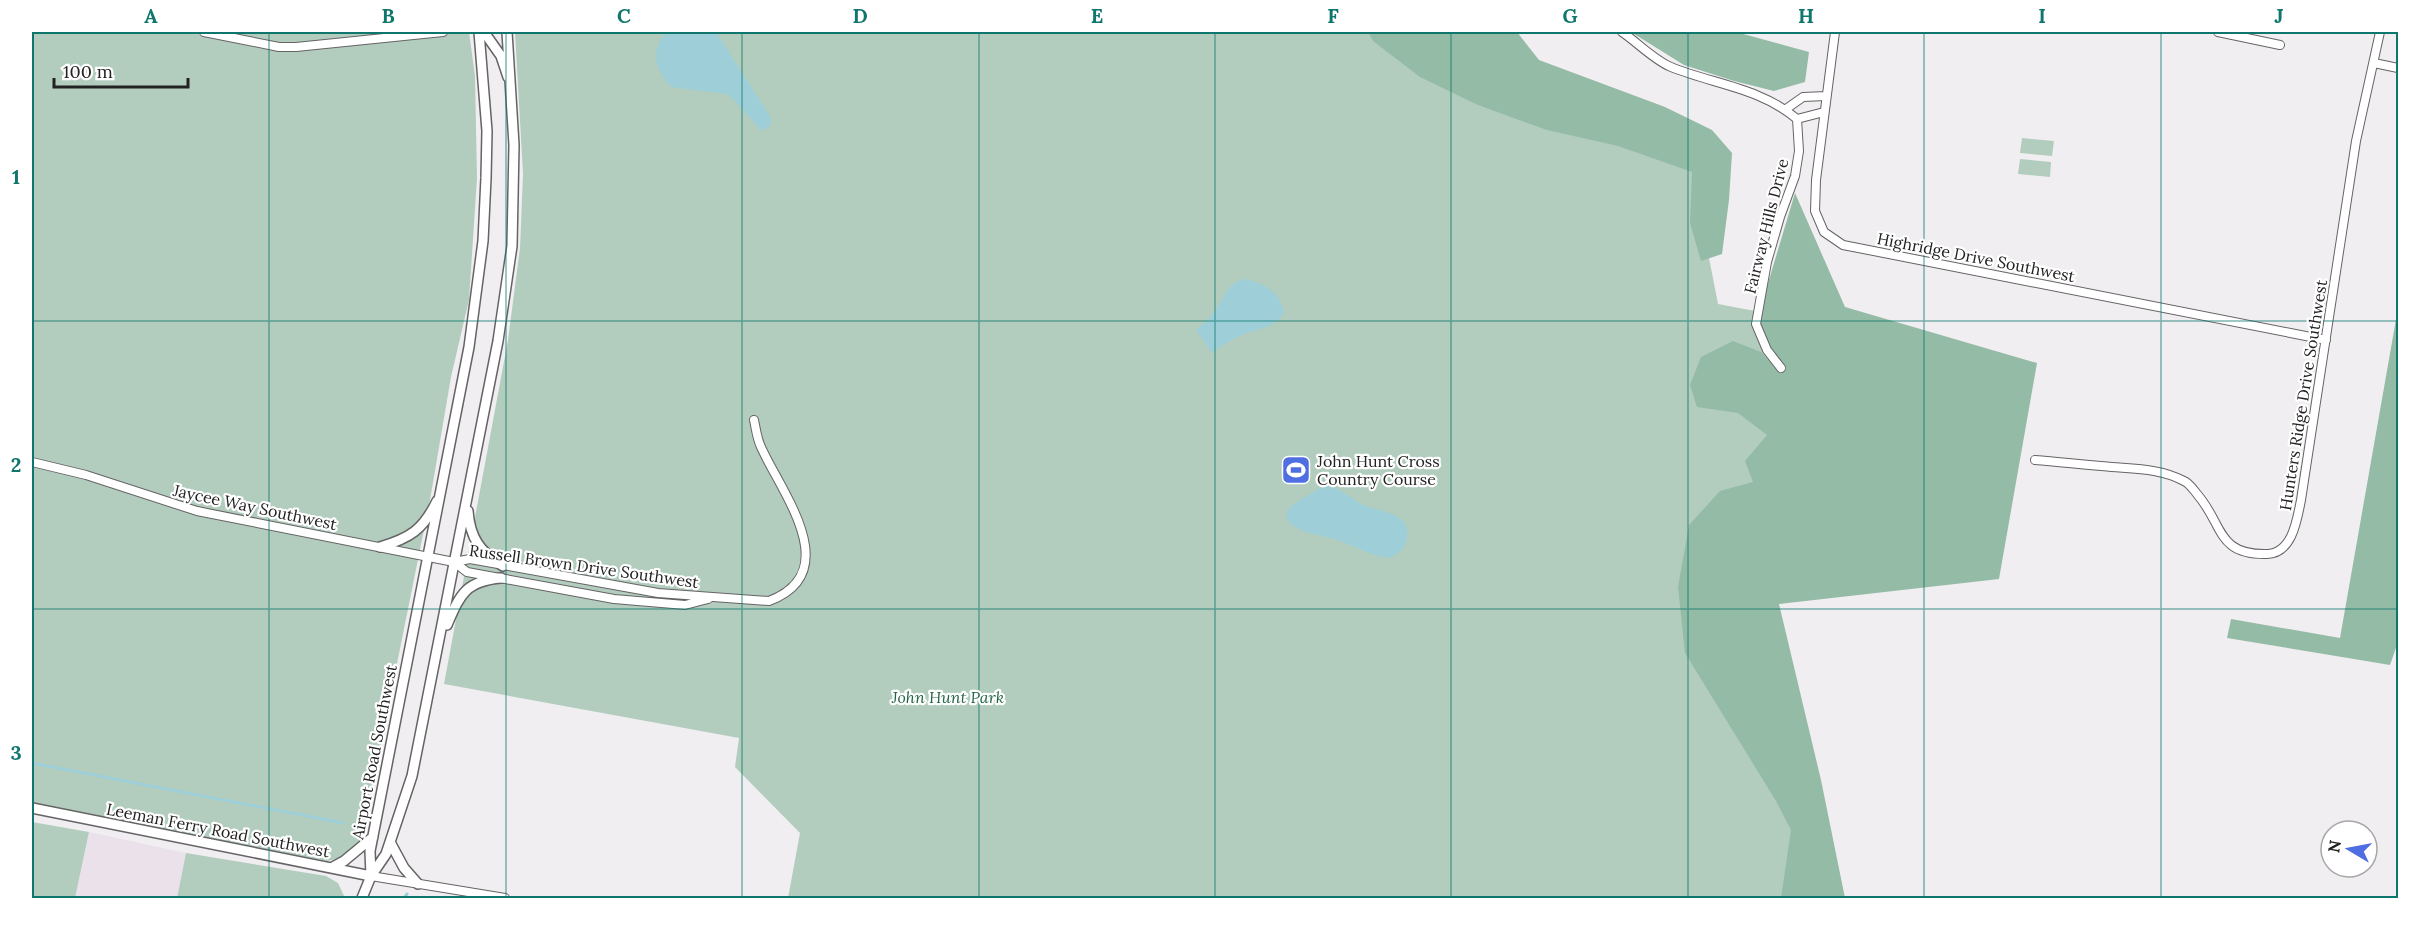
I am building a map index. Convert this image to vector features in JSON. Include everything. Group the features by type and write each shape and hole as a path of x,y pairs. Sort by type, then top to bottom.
{"street":[{"path":"204,32 279,47 296,47 443,32"},
{"name":"Airport Road Southwest","path":"371,876 370,851 469,347 483,241 487,131 479,32"},
{"path":"484,32 501,56 512,88"},
{"name":"Airport Road Southwest","path":"371,876 386,854 412,776 498,341 512,246 514,145 507,32"},
{"path":"1622,32 1668,66 1752,92 1786,109 1797,119 1824,112"},
{"name":"Highridge Drive Southwest","path":"1835,32 1816,180 1815,211 1824,232 1843,245 2326,340"},
{"path":"2218,32 2280,45"},
{"name":"Hunters Ridge Drive Southwest","path":"2035,460 2158,471 2186,482 2209,507 2221,533 2234,549 2251,554 2272,554 2286,545 2295,527 2312,438 2356,141 2380,32"},
{"path":"2374,63 2398,68"},
{"path":"1786,109 1803,97 1826,96"},
{"name":"Fairway Hills Drive","path":"1781,368 1767,350 1756,324 1767,262 1795,176 1799,151 1797,119"},
{"name":"Russell Brown Drive Southwest","path":"441,559 454,562 470,559 622,588 710,598 769,601 781,596 792,588 802,574 806,556 804,533 760,444 754,420"},
{"name":"Jaycee Way Southwest","path":"32,462 86,476 197,511 441,559"},
{"path":"380,547 411,536 424,525 442,490"},
{"path":"468,494 470,530 476,543 489,557 503,566"},
{"name":"Russell Brown Drive Southwest","path":"454,562 467,572 614,599 685,605 710,598"},
{"path":"441,638 457,600 465,590 487,579 501,578"},
{"name":"Leeman Ferry Road Southwest","path":"32,808 371,876 505,898"},
{"path":"331,868 344,861 373,837"},
{"path":"390,843 404,868 418,884"},
{"path":"362,898 371,876"}],"shaded area":[{"path":"89,832 186,853 177,898 75,898"}],"green space":[{"path":"32,32 469,32 475,76 477,178 469,300 451,377 430,500 362,837 352,850 338,858 327,861 32,809"},
{"name":"John Hunt Park","path":"515,32 1483,32 1685,135 1718,304 1787,317 1781,464 1713,568 1845,898 788,898 800,833 735,767 739,738 444,684 508,340 520,248 523,174"},
{"path":"1368,32 1517,32 1539,60 1665,107 1712,130 1732,153 1722,254 1701,261 1690,223 1692,172 1618,146 1547,130 1478,105 1420,77 1373,41"},
{"path":"1631,32 1736,32 1809,52 1805,82 1774,91 1734,81 1684,65"},
{"path":"2022,138 2054,141 2052,156 2020,153"},
{"path":"2020,159 2051,162 2050,177 2018,174"},
{"path":"1795,193 1845,307 2037,363 1999,579 1779,604 1821,780 1845,898 1781,898 1791,830 1776,801 1685,653 1678,587 1689,525 1720,491 1753,482 1745,461 1767,435 1738,413 1697,407 1690,385 1701,357 1733,341 1761,352 1769,361 1754,330"},
{"path":"2398,308 2398,642 2390,665 2227,638 2231,619 2340,638"},
{"path":"32,822 89,832 75,898 32,898"},
{"path":"186,853 326,876 338,883 345,898 177,898"}],"water":[{"path":"667,32 716,32 770,116 771,125 762,131 726,94 671,87 661,73 656,60 658,46"},
{"path":"1247,279 1276,294 1284,312 1272,325 1238,337 1212,353 1196,330 1212,315 1227,291 1235,283"},
{"path":"1325,485 1340,490 1363,505 1399,518 1407,529 1403,548 1389,558 1383,557 1292,525 1286,513 1292,505"}],"waterway":[{"path":"32,763 343,823"},
{"path":"404,898 407,894"}],"place":[{"name":"John Hunt Cross Country Course","path":"1296,470"}]}
